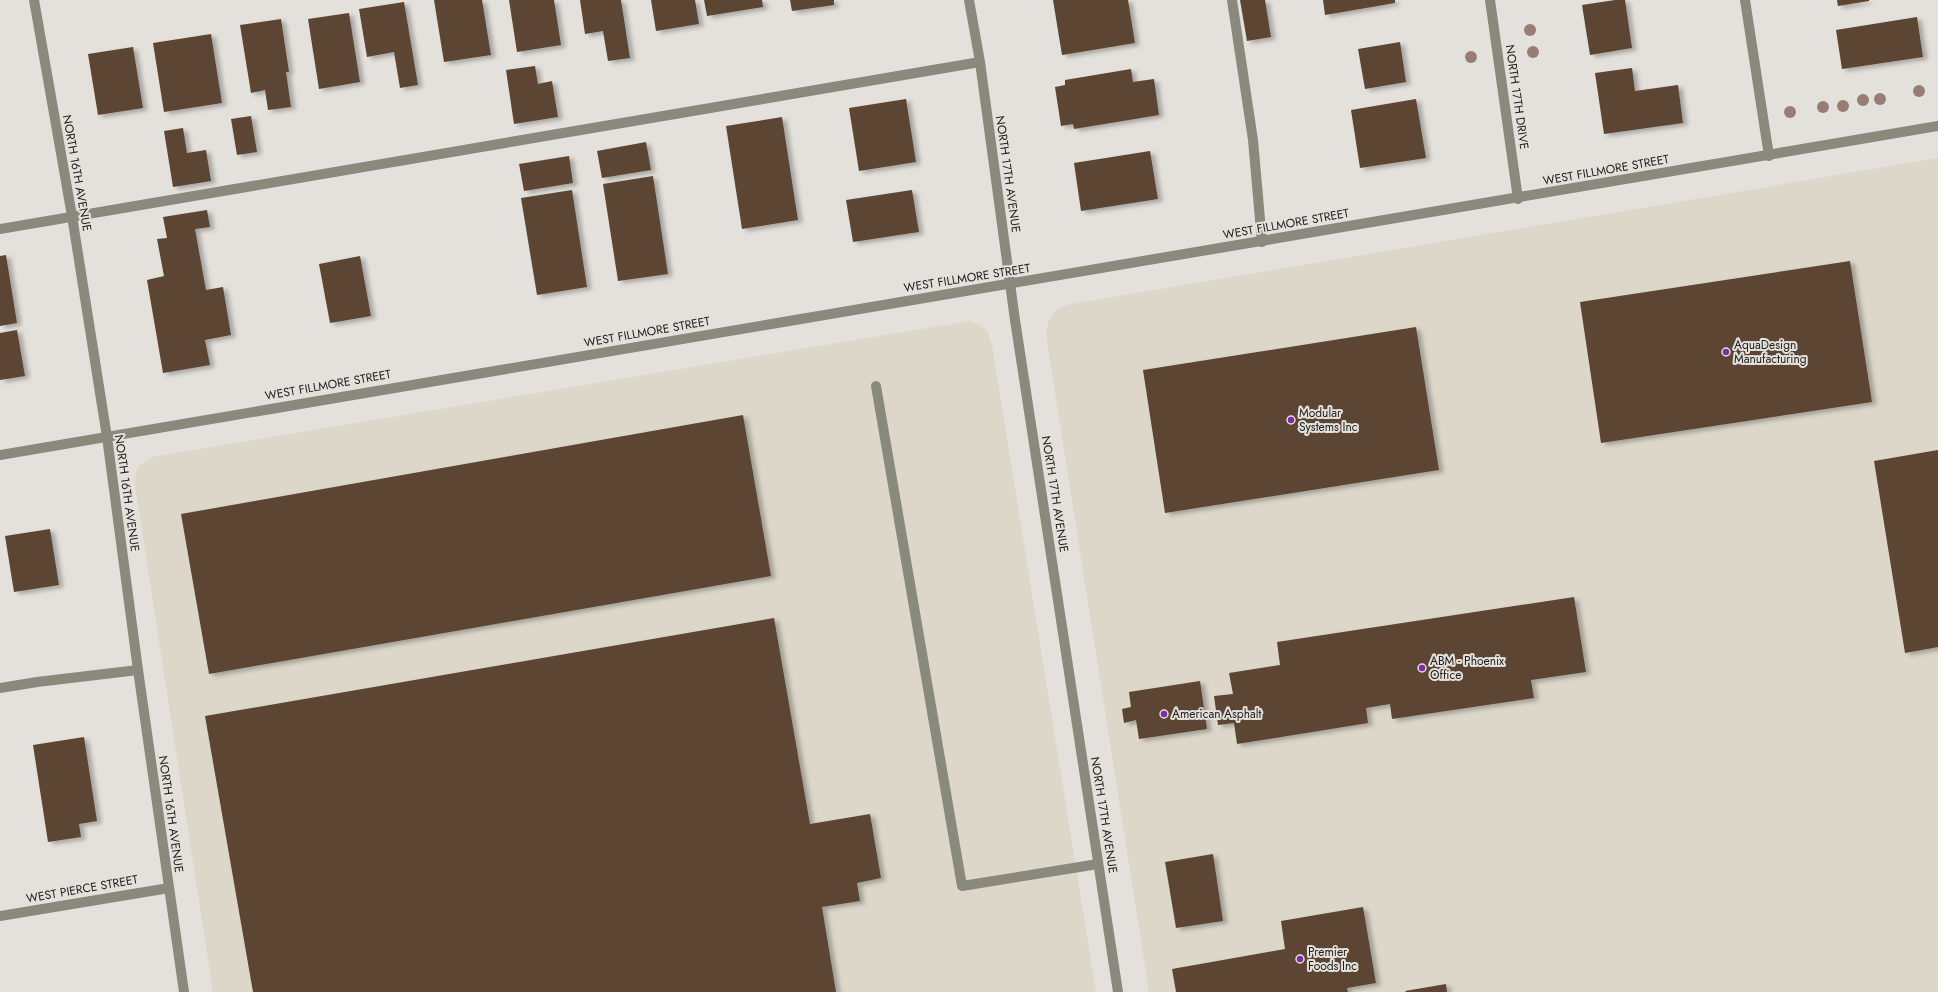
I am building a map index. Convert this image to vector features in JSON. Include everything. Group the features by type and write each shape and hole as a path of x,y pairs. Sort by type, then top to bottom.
{"street":[{"name":"NORTH 16TH AVENUE","path":"34,0 72,216 107,437 138,670 184,992"},
{"name":"NORTH 17TH AVENUE","path":"969,0 980,62 1010,284 1118,992"},
{"path":"1232,0 1253,140 1262,242"},
{"name":"NORTH 17TH DRIVE","path":"1490,0 1518,199"},
{"path":"1745,0 1769,156"},
{"path":"0,229 980,62"},
{"name":"WEST FILLMORE STREET","path":"0,455 107,437 144,429 1518,199 1938,126"},
{"path":"876,386 962,886 1098,864"},
{"path":"0,688 138,670"},
{"name":"WEST PIERCE STREET","path":"0,916 169,888"}],"shaded area":[{"path":"1938,158 1938,992 1149,992 1046,335 1048,322 1055,311 1066,305"},
{"path":"970,321 981,325 988,332 992,345 1096,992 213,992 134,479 138,467 152,457"}],"building":[{"path":"434,0 482,0 491,55 444,62"},
{"path":"509,0 554,0 561,45 517,52"},
{"path":"580,0 621,0 630,58 608,61 603,31 585,34"},
{"path":"651,0 695,0 699,24 656,31"},
{"path":"704,0 762,0 763,7 707,16"},
{"path":"790,0 834,0 834,5 792,11"},
{"path":"1053,0 1128,0 1135,43 1062,55"},
{"path":"1240,0 1265,0 1271,37 1247,41"},
{"path":"1323,0 1395,0 1395,3 1325,15"},
{"path":"1625,0 1632,48 1590,55 1582,5"},
{"path":"1837,0 1869,0 1869,1 1838,6"},
{"path":"404,2 418,85 400,88 394,52 367,57 359,9"},
{"path":"349,13 360,82 319,89 308,19"},
{"path":"1917,17 1923,57 1842,69 1836,30"},
{"path":"281,19 289,72 286,72 291,107 268,110 265,90 251,93 240,25"},
{"path":"211,34 222,103 164,112 153,43"},
{"path":"1400,42 1406,82 1365,89 1358,49"},
{"path":"133,47 143,108 98,115 88,54"},
{"path":"535,66 538,84 552,81 558,117 514,124 506,70"},
{"path":"1632,68 1635,91 1678,85 1683,123 1604,134 1595,73"},
{"path":"1131,69 1133,82 1154,79 1159,115 1074,129 1073,124 1061,126 1055,87 1065,85 1065,80"},
{"path":"906,99 916,162 859,171 849,108"},
{"path":"1416,99 1426,158 1360,168 1351,110"},
{"path":"251,116 257,152 237,155 231,119"},
{"path":"782,117 798,220 742,229 726,126"},
{"path":"183,128 187,153 206,150 211,181 173,187 164,131"},
{"path":"646,142 651,170 602,178 597,151"},
{"path":"1150,151 1158,199 1081,211 1074,163"},
{"path":"569,156 573,183 524,191 519,164"},
{"path":"653,176 668,274 618,281 603,184"},
{"path":"572,190 587,287 537,295 521,198"},
{"path":"912,190 919,232 853,242 846,200"},
{"path":"207,210 210,227 195,229 206,290 223,287 231,335 205,340 210,365 163,373 147,280 164,276 157,239 167,238 163,217"},
{"path":"6,255 17,323 0,326 0,256"},
{"path":"360,256 371,316 330,323 319,264"},
{"name":"AquaDesign Manufacturing","path":"1850,261 1872,402 1601,443 1580,302"},
{"name":"Modular Systems Inc","path":"1416,327 1439,470 1165,513 1143,370"},
{"path":"17,330 25,376 0,380 0,333"},
{"path":"743,415 771,576 209,674 181,514"},
{"path":"1938,450 1938,647 1905,653 1874,461"},
{"path":"50,529 59,585 14,592 5,536"},
{"name":"ABM - Phoenix Office","path":"1574,597 1586,672 1531,680 1534,698 1392,719 1390,704 1366,708 1368,723 1237,744 1234,723 1218,725 1214,696 1233,694 1229,673 1280,665 1277,642"},
{"path":"774,618 810,824 870,814 881,878 857,883 860,901 822,907 836,992 253,992 205,716"},
{"name":"American Asphalt","path":"1200,681 1207,729 1139,739 1136,720 1124,723 1122,709 1131,707 1129,692"},
{"path":"84,737 97,821 79,824 81,837 48,842 33,745"},
{"path":"1213,854 1223,921 1176,928 1165,862"},
{"name":"Premier Foods Inc","path":"1363,907 1376,983 1347,988 1348,992 1176,992 1172,969 1285,949 1281,921"},
{"path":"1446,984 1447,992 1405,991"}],"place":[{"name":"AquaDesign Manufacturing","path":"1726,352"},
{"name":"Modular Systems Inc","path":"1291,420"},
{"name":"ABM - Phoenix Office","path":"1422,668"},
{"name":"American Asphalt","path":"1164,714"},
{"name":"Premier Foods Inc","path":"1300,959"}]}
